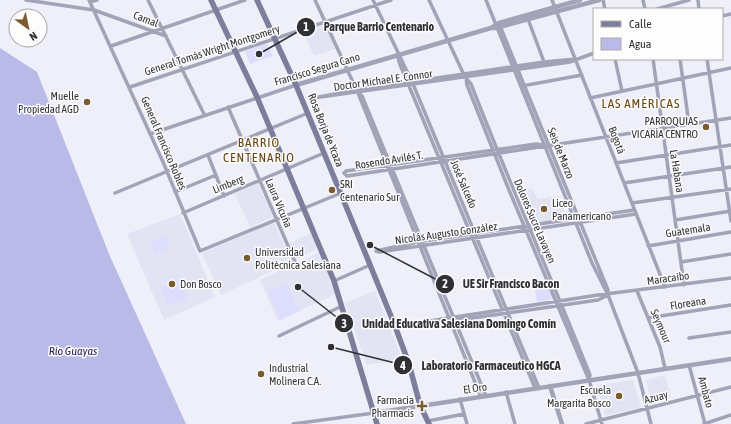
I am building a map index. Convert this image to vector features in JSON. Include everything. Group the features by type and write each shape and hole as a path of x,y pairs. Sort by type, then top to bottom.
{"main road":[{"path":"211,0 257,97 334,281 377,424"},
{"name":"Rosa Borja de Ycaza","path":"257,0 276,39 341,193 409,364 420,405 428,423"}],"street":[{"name":"Camal","path":"26,0 94,10 166,36"},
{"path":"90,1 97,0"},
{"path":"148,0 204,114"},
{"path":"111,46 245,0"},
{"path":"315,0 358,91 362,96 373,128 483,396"},
{"name":"José Salcedo","path":"373,0 410,83 537,388"},
{"name":"General Tomás Wright Montgomery","path":"130,88 391,0"},
{"name":"Dolores Sucre Lavayen","path":"429,0 465,75 471,84 480,114 495,152 574,341 590,375 589,380 602,422"},
{"name":"Seis de Marzo","path":"486,0 593,262 608,290 608,295 638,373 651,424"},
{"name":"Bogotá","path":"552,0 665,288"},
{"name":"Francisco Segura Cano","path":"150,134 228,106 496,26 528,18 580,0"},
{"name":"Francisco Segura Cano","path":"556,9 599,0"},
{"path":"661,8 689,0"},
{"name":"General Francisco Robles","path":"90,1 167,171 183,213 200,251 277,220"},
{"path":"528,18 544,62"},
{"name":"Doctor Michael E. Connor","path":"358,91 313,98 465,75 570,62 593,53"},
{"name":"Doctor Michael E. Connor","path":"515,69 544,62 576,59"},
{"path":"615,60 622,91"},
{"name":"La Habana","path":"653,60 684,285"},
{"path":"680,60 689,124"},
{"path":"707,60 731,222"},
{"path":"590,98 731,68"},
{"path":"522,86 582,75"},
{"name":"Laura Vicuña","path":"228,106 295,262"},
{"path":"115,193 308,113"},
{"name":"Rosendo Avilés T.","path":"389,167 347,176 344,173 346,171 389,167 495,152 536,144 606,136 731,118"},
{"path":"616,163 731,145"},
{"name":"Limberg","path":"183,213 324,154"},
{"path":"208,155 224,196"},
{"path":"624,183 731,167"},
{"path":"176,192 216,175"},
{"path":"632,203 731,189"},
{"path":"277,220 341,193"},
{"path":"675,220 730,211"},
{"name":"Nicolás Augusto González","path":"420,243 378,252 376,251 420,243 635,212"},
{"name":"Guatemala","path":"648,246 731,232"},
{"path":"681,262 731,254"},
{"path":"334,281 370,265"},
{"name":"Maracaibo","path":"451,319 410,327 409,325 731,278"},
{"name":"Seymour","path":"637,291 663,356 665,368"},
{"name":"Floreana","path":"648,318 731,305"},
{"path":"279,336 342,306"},
{"path":"689,338 731,332"},
{"name":"El Oro","path":"293,424 731,359"},
{"name":"Ambato","path":"689,365 705,424"},
{"path":"550,386 562,424"},
{"name":"Azuay","path":"586,424 602,422 646,408 731,387"},
{"path":"506,392 515,424"},
{"path":"460,400 467,424"},
{"path":"428,423 464,414"},
{"path":"705,424 731,415"},
{"path":"327,419 329,424"}],"shaded area":[{"path":"325,25 335,49 314,56 303,32"},
{"path":"267,44 273,56 250,64 245,51"},
{"path":"258,183 273,217 250,227 235,194"},
{"name":"Liceo Panamericano","path":"532,189 538,199 558,196 568,218 531,224 517,191"},
{"path":"180,214 215,297 164,320 127,234"},
{"name":"Universidad Politécnica Salesiana","path":"274,222 291,262 221,295 202,253"},
{"path":"311,233 318,248 295,260 288,244"},
{"path":"166,236 170,247 155,254 150,243"},
{"path":"320,252 335,294 278,321 260,280"},
{"path":"180,280 187,299 168,306 161,287"},
{"path":"287,284 299,311 281,320 268,292"},
{"path":"549,288 553,299 537,302 535,290"},
{"path":"375,291 402,359 367,365 345,303"},
{"path":"665,375 671,398 652,403 646,380"},
{"name":"Escuela Margarita Bosco","path":"633,380 641,407 605,416 597,385"}],"water":[{"name":"Río Guayas","path":"0,48 37,72 109,254 186,424 0,424"}],"place":[{"name":"Parque Barrio Centenario","path":"259,54"},
{"name":"Muelle Propiedad AGD","path":"87,102"},
{"name":"PARROQUIAS VICARÍA CENTRO","path":"706,127"},
{"name":"SRI Centenario Sur","path":"332,190"},
{"name":"Liceo Panamericano","path":"544,209"},
{"name":"UE Sir Francisco Bacon","path":"370,245"},
{"name":"Universidad Politécnica Salesiana","path":"247,258"},
{"name":"Don Bosco","path":"172,284"},
{"name":"Unidad Educativa Salesiana Domingo Comín","path":"298,287"},
{"name":"Laboratorio Farmaceutico HGCA","path":"331,347"},
{"name":"Industrial Molinera C.A.","path":"261,374"},
{"name":"Escuela Margarita Bosco","path":"619,396"},
{"name":"Farmacia Pharmacis","path":"422,406"}],"district":[{"name":"LAS AMÉRICAS","path":"641,103"},
{"name":"BARRIO CENTENARIO","path":"259,150"}]}
